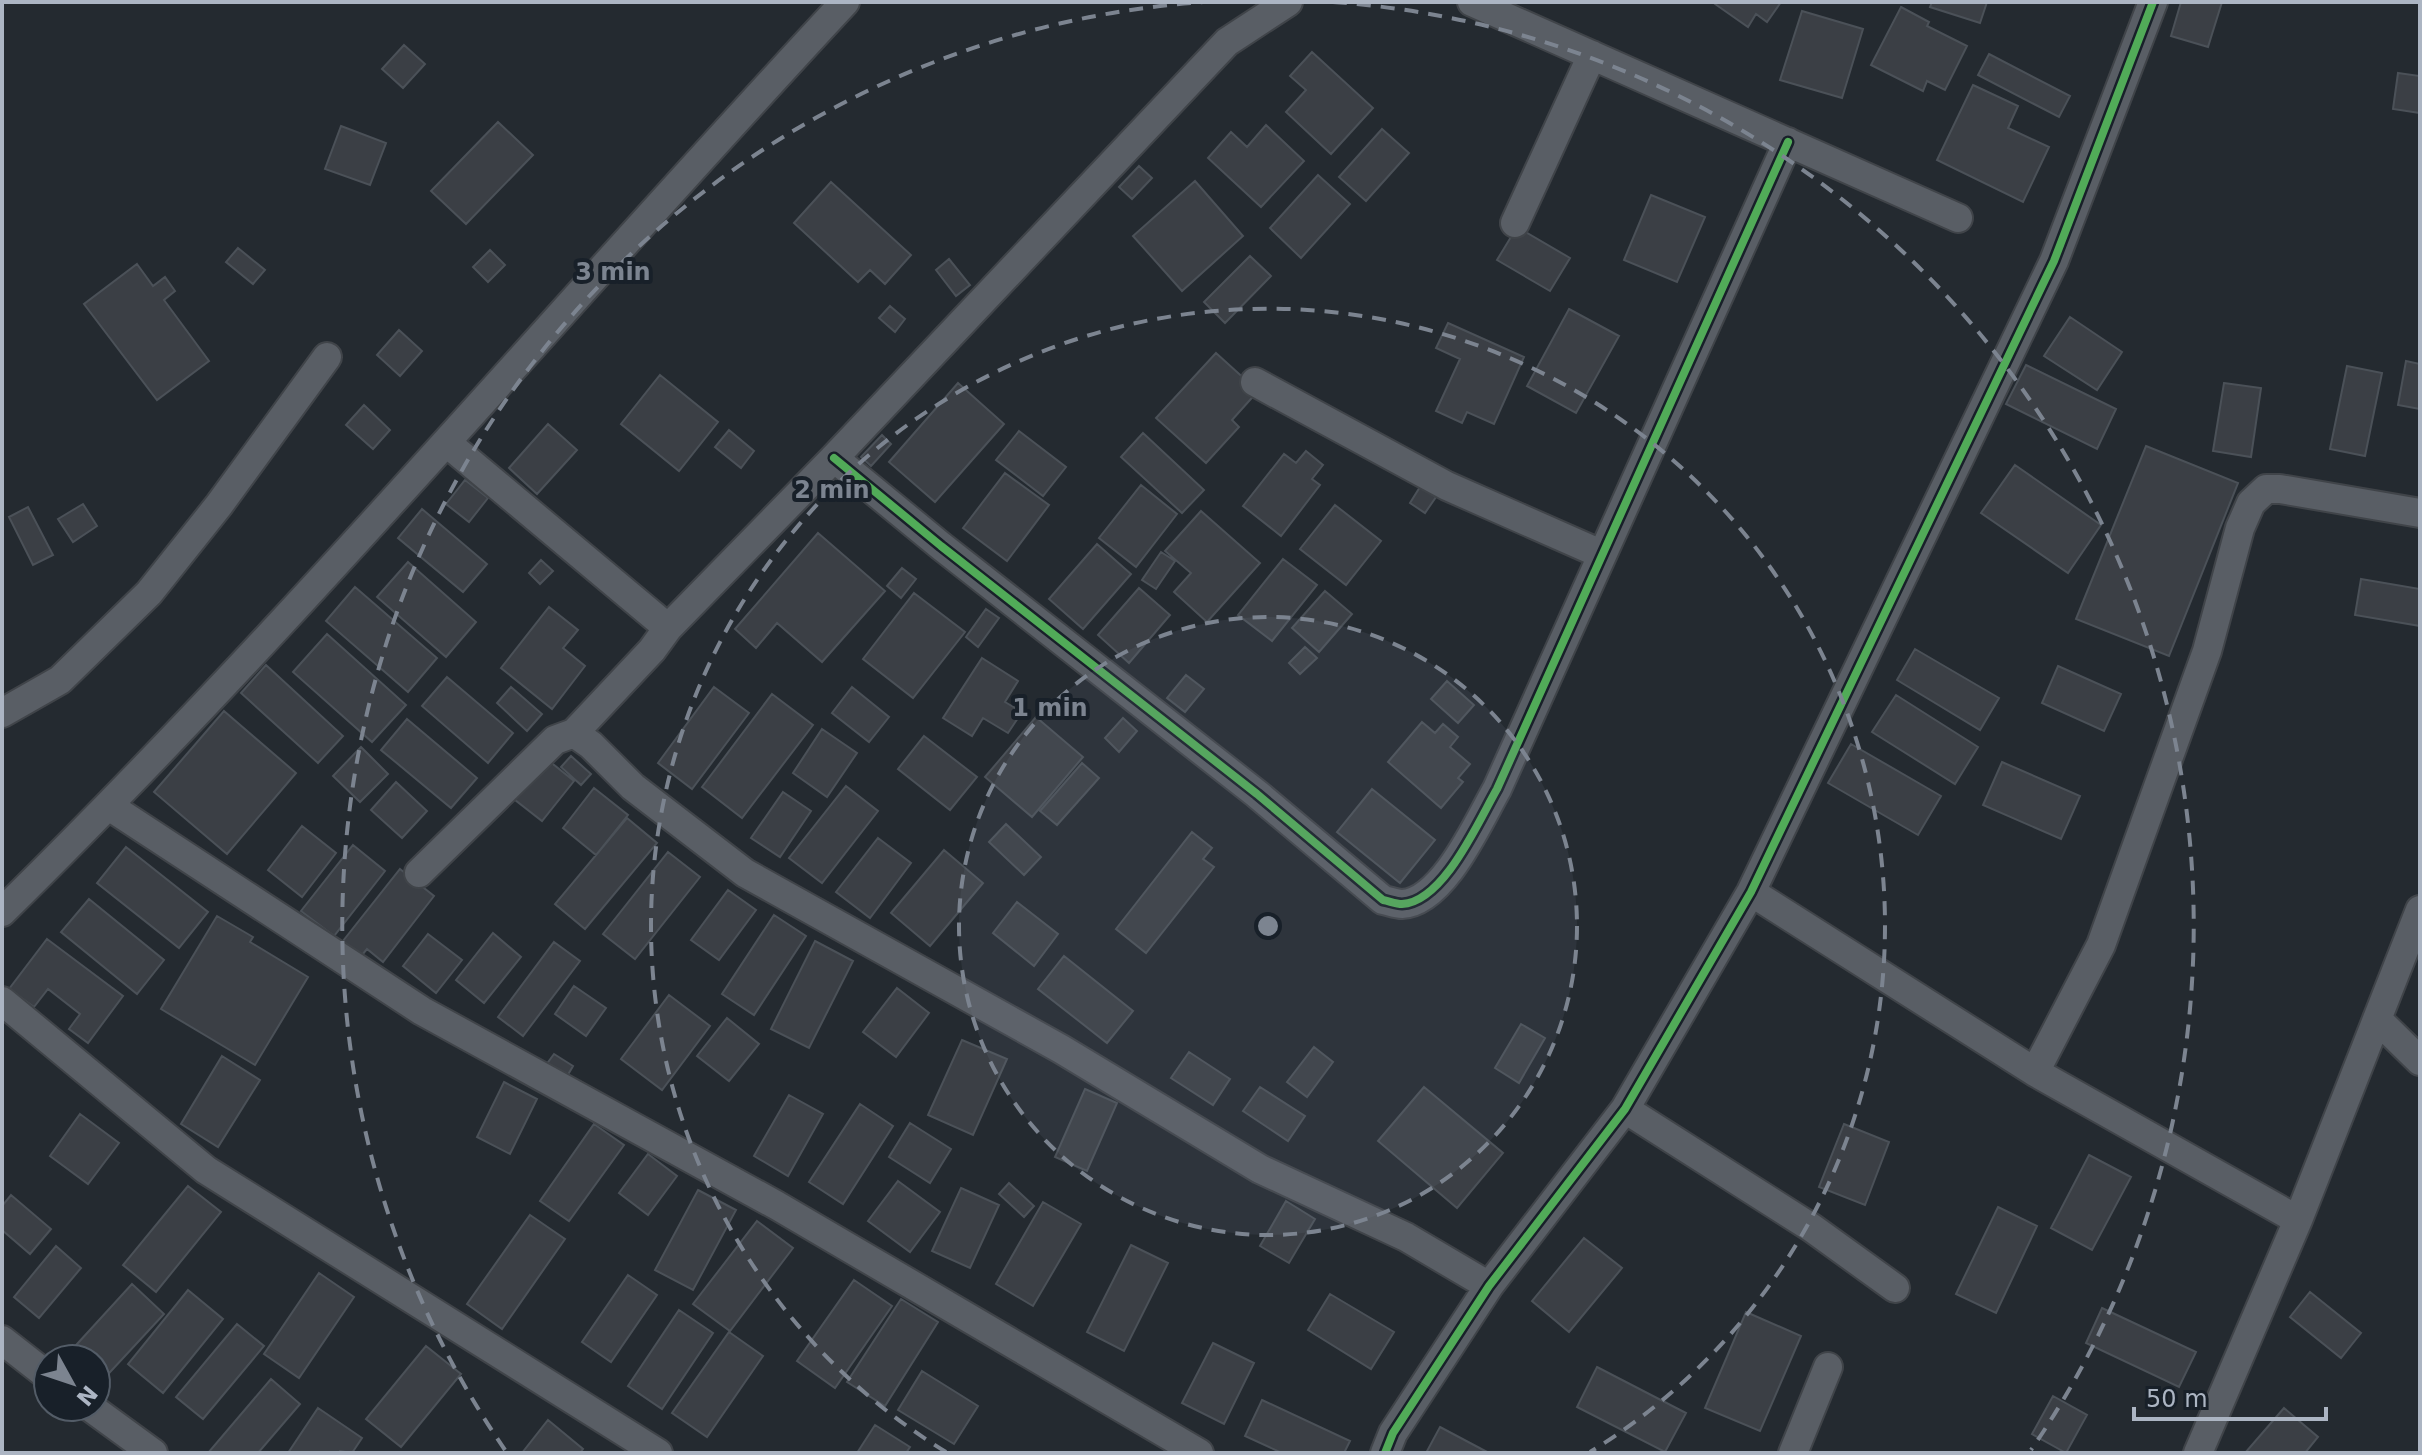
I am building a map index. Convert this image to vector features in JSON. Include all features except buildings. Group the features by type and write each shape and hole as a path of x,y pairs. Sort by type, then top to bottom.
{"street":[{"path":"2,912 109,806 447,443 845,2"},
{"path":"419,873 555,740 574,733 652,650 668,628 834,458 1227,42 1288,2"},
{"path":"1472,2 1958,218"},
{"path":"1385,1453 1393,1433 1489,1286 1625,1109 1751,892 2054,261 2153,2"},
{"path":"1515,223 1592,55"},
{"path":"834,458 1257,794 1383,900 1404,904 1420,898 1439,883 1456,861 1497,789 1788,142"},
{"path":"2,713 60,680 149,593 219,505 327,357"},
{"path":"1255,382 1447,486 1601,554"},
{"path":"447,443 668,628"},
{"path":"2035,1072 2101,945 2117,904 2207,651 2240,528 2251,503 2266,489 2280,489 2420,513"},
{"path":"574,733 591,745 633,787 745,873 1061,1049 1260,1169 1406,1237 1489,1286"},
{"path":"109,806 422,1011 776,1205 1199,1453"},
{"path":"1751,892 2035,1072 2298,1220"},
{"path":"2198,1453 2298,1220 2420,910"},
{"path":"2,1001 206,1170 658,1453"},
{"path":"2377,1019 2420,1061"},
{"path":"1625,1109 1812,1228 1895,1288"},
{"path":"8,1356 32,1368"},
{"path":"1793,1453 1828,1367"},
{"path":"112,1423 153,1453"}],"cycle path":[{"path":"1385,1453 1393,1433 1489,1286 1625,1109 1751,892 2054,261 2153,2"},
{"path":"834,458 1257,794 1383,900 1402,904 1417,900 1446,875 1497,789 1788,142"}]}
